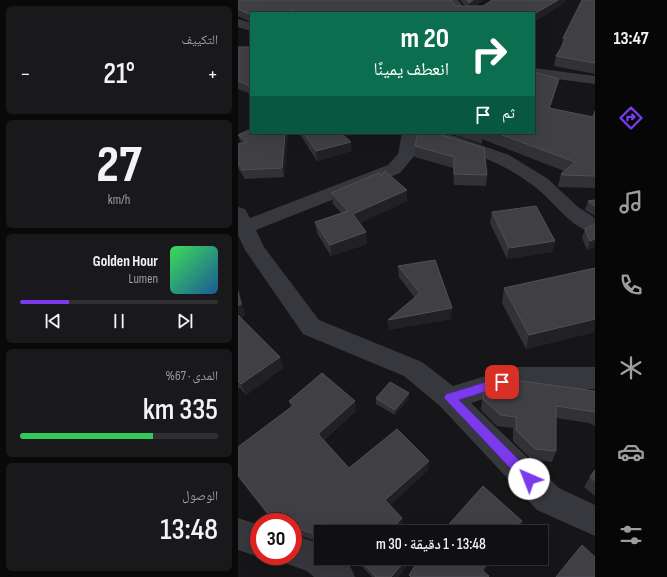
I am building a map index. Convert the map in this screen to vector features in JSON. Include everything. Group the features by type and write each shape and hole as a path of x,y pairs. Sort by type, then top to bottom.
{"street":[{"path":"452,0 461,12"},
{"path":"238,23 250,27"},
{"path":"535,72 595,80"},
{"path":"410,134 406,155 394,169 241,220 255,250 311,326 412,369 450,398 548,499 595,521"},
{"path":"421,134 449,140 503,159 542,183 571,211 595,227"},
{"path":"450,398 515,378 595,378"},
{"path":"238,534 250,538"},
{"path":"302,554 316,558 339,577"}],"building":[{"path":"238,0 451,0 455,6 483,6 492,0 558,0 535,13 535,12 294,12 292,10 287,12 250,12 250,15 238,9"},
{"path":"582,0 595,0 595,63 556,56 566,39 563,38"},
{"path":"250,46 250,86 238,81 238,47"},
{"path":"535,72 559,79 549,108 593,117 595,111 595,176 561,174 575,162 500,134 535,134"},
{"path":"250,129 250,134 285,134 282,168 242,170 238,163 238,144 247,142 238,135"},
{"path":"305,134 342,134 351,142 316,151"},
{"path":"418,134 438,134 484,148 487,175 454,174 454,157 415,146"},
{"path":"385,171 407,190 353,214 366,232 330,245 315,222 348,211 331,193 379,173 381,176"},
{"path":"595,200 595,206 588,201"},
{"path":"536,206 555,241 509,248 492,212"},
{"path":"593,225 595,226 595,239 590,241 585,229"},
{"path":"435,260 452,308 388,320 420,293 398,266"},
{"path":"595,268 595,319 529,335 504,288"},
{"path":"238,292 241,304 238,306"},
{"path":"238,315 280,357 241,384 238,381"},
{"path":"322,373 355,401 318,434 349,468 397,429 429,461 385,500 402,518 396,525 314,525 314,534 302,530 302,513 283,513 280,510 277,513 268,513 238,475 238,447 294,405 289,401"},
{"path":"513,380 595,391 595,412 556,406 556,451 535,449 516,430 516,417 500,415 483,399 483,390"},
{"path":"390,382 409,393 395,410 376,398"},
{"path":"595,470 595,481 590,477"},
{"path":"483,486 522,521 519,525 448,525"},
{"path":"582,545 595,557 595,577 556,577"},
{"path":"365,565 402,565 391,577 376,577"},
{"path":"415,565 486,565 482,570 489,576 411,577 409,575"}],"route":[{"path":"502,382 450,398 529,479"}]}
